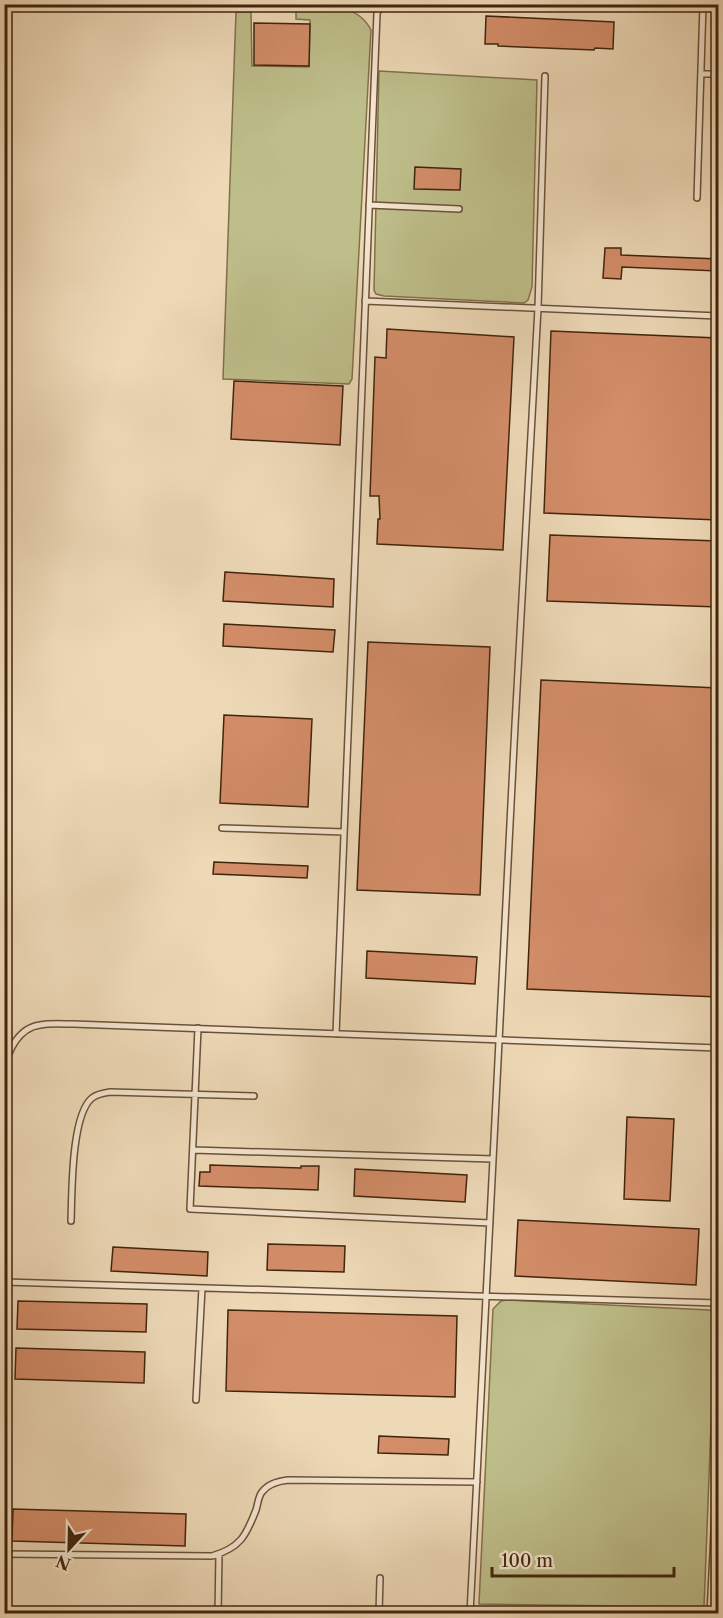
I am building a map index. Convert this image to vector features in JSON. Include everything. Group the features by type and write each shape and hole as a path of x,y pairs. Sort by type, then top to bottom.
{"lane":[{"path":"336,1034 377,14 383,4"},
{"path":"651,4 703,6 697,198"},
{"path":"701,74 718,74"},
{"path":"470,1614 538,308 545,76"},
{"path":"369,206 459,209"},
{"path":"365,301 718,316"},
{"path":"222,828 344,832"},
{"path":"4,1070 14,1043 29,1028 39,1024 718,1048"},
{"path":"198,1028 190,1209 490,1222"},
{"path":"71,1221 78,1127 93,1097 110,1092 254,1096"},
{"path":"193,1150 494,1159"},
{"path":"4,1282 718,1303"},
{"path":"196,1400 202,1288"},
{"path":"710,1614 717,1520 718,1450"},
{"path":"4,1554 212,1556 237,1545 245,1537 262,1492 277,1482 288,1480 477,1482"},
{"path":"218,1614 219,1554"},
{"path":"379,1614 380,1578"}],"green space":[{"path":"296,5 328,6 348,10 357,14 371,30 352,379 349,384 223,379 236,12 251,12 252,66 309,67 310,20 296,19"},
{"path":"379,71 537,80 532,287 528,300 524,303 376,294 374,290"},
{"path":"501,1301 714,1312 704,1607 479,1604 493,1309"}],"building":[{"path":"486,16 614,22 613,49 485,44"},
{"path":"254,23 310,24 309,66 254,65"},
{"path":"415,167 461,169 460,190 414,189"},
{"path":"605,248 621,248 621,255 718,259 718,271 622,267 621,279 603,278"},
{"path":"387,329 514,337 503,550 377,544 378,519 380,519 379,496 370,496 375,357 386,358"},
{"path":"551,331 718,338 718,520 544,513"},
{"path":"234,381 343,386 340,445 231,439"},
{"path":"550,535 718,541 718,607 547,601"},
{"path":"225,572 334,579 333,607 223,601"},
{"path":"224,624 335,630 333,652 223,646"},
{"path":"368,642 490,647 480,895 357,890"},
{"path":"541,680 718,688 718,997 527,989"},
{"path":"224,715 312,719 308,807 220,803"},
{"path":"214,862 308,866 307,878 213,874"},
{"path":"367,951 477,957 475,984 366,978"},
{"path":"627,1117 674,1119 670,1201 624,1199"},
{"path":"210,1165 301,1168 301,1166 319,1166 318,1190 199,1186 200,1172 210,1172"},
{"path":"355,1169 467,1175 465,1202 354,1196"},
{"path":"518,1220 699,1229 696,1285 515,1276"},
{"path":"268,1244 345,1246 344,1272 267,1270"},
{"path":"113,1247 208,1252 207,1276 111,1271"},
{"path":"18,1301 147,1304 146,1332 17,1329"},
{"path":"228,1310 457,1316 455,1397 226,1391"},
{"path":"16,1348 145,1352 144,1383 15,1379"},
{"path":"379,1436 449,1439 448,1455 378,1453"},
{"path":"13,1509 186,1514 185,1546 12,1541"}]}
